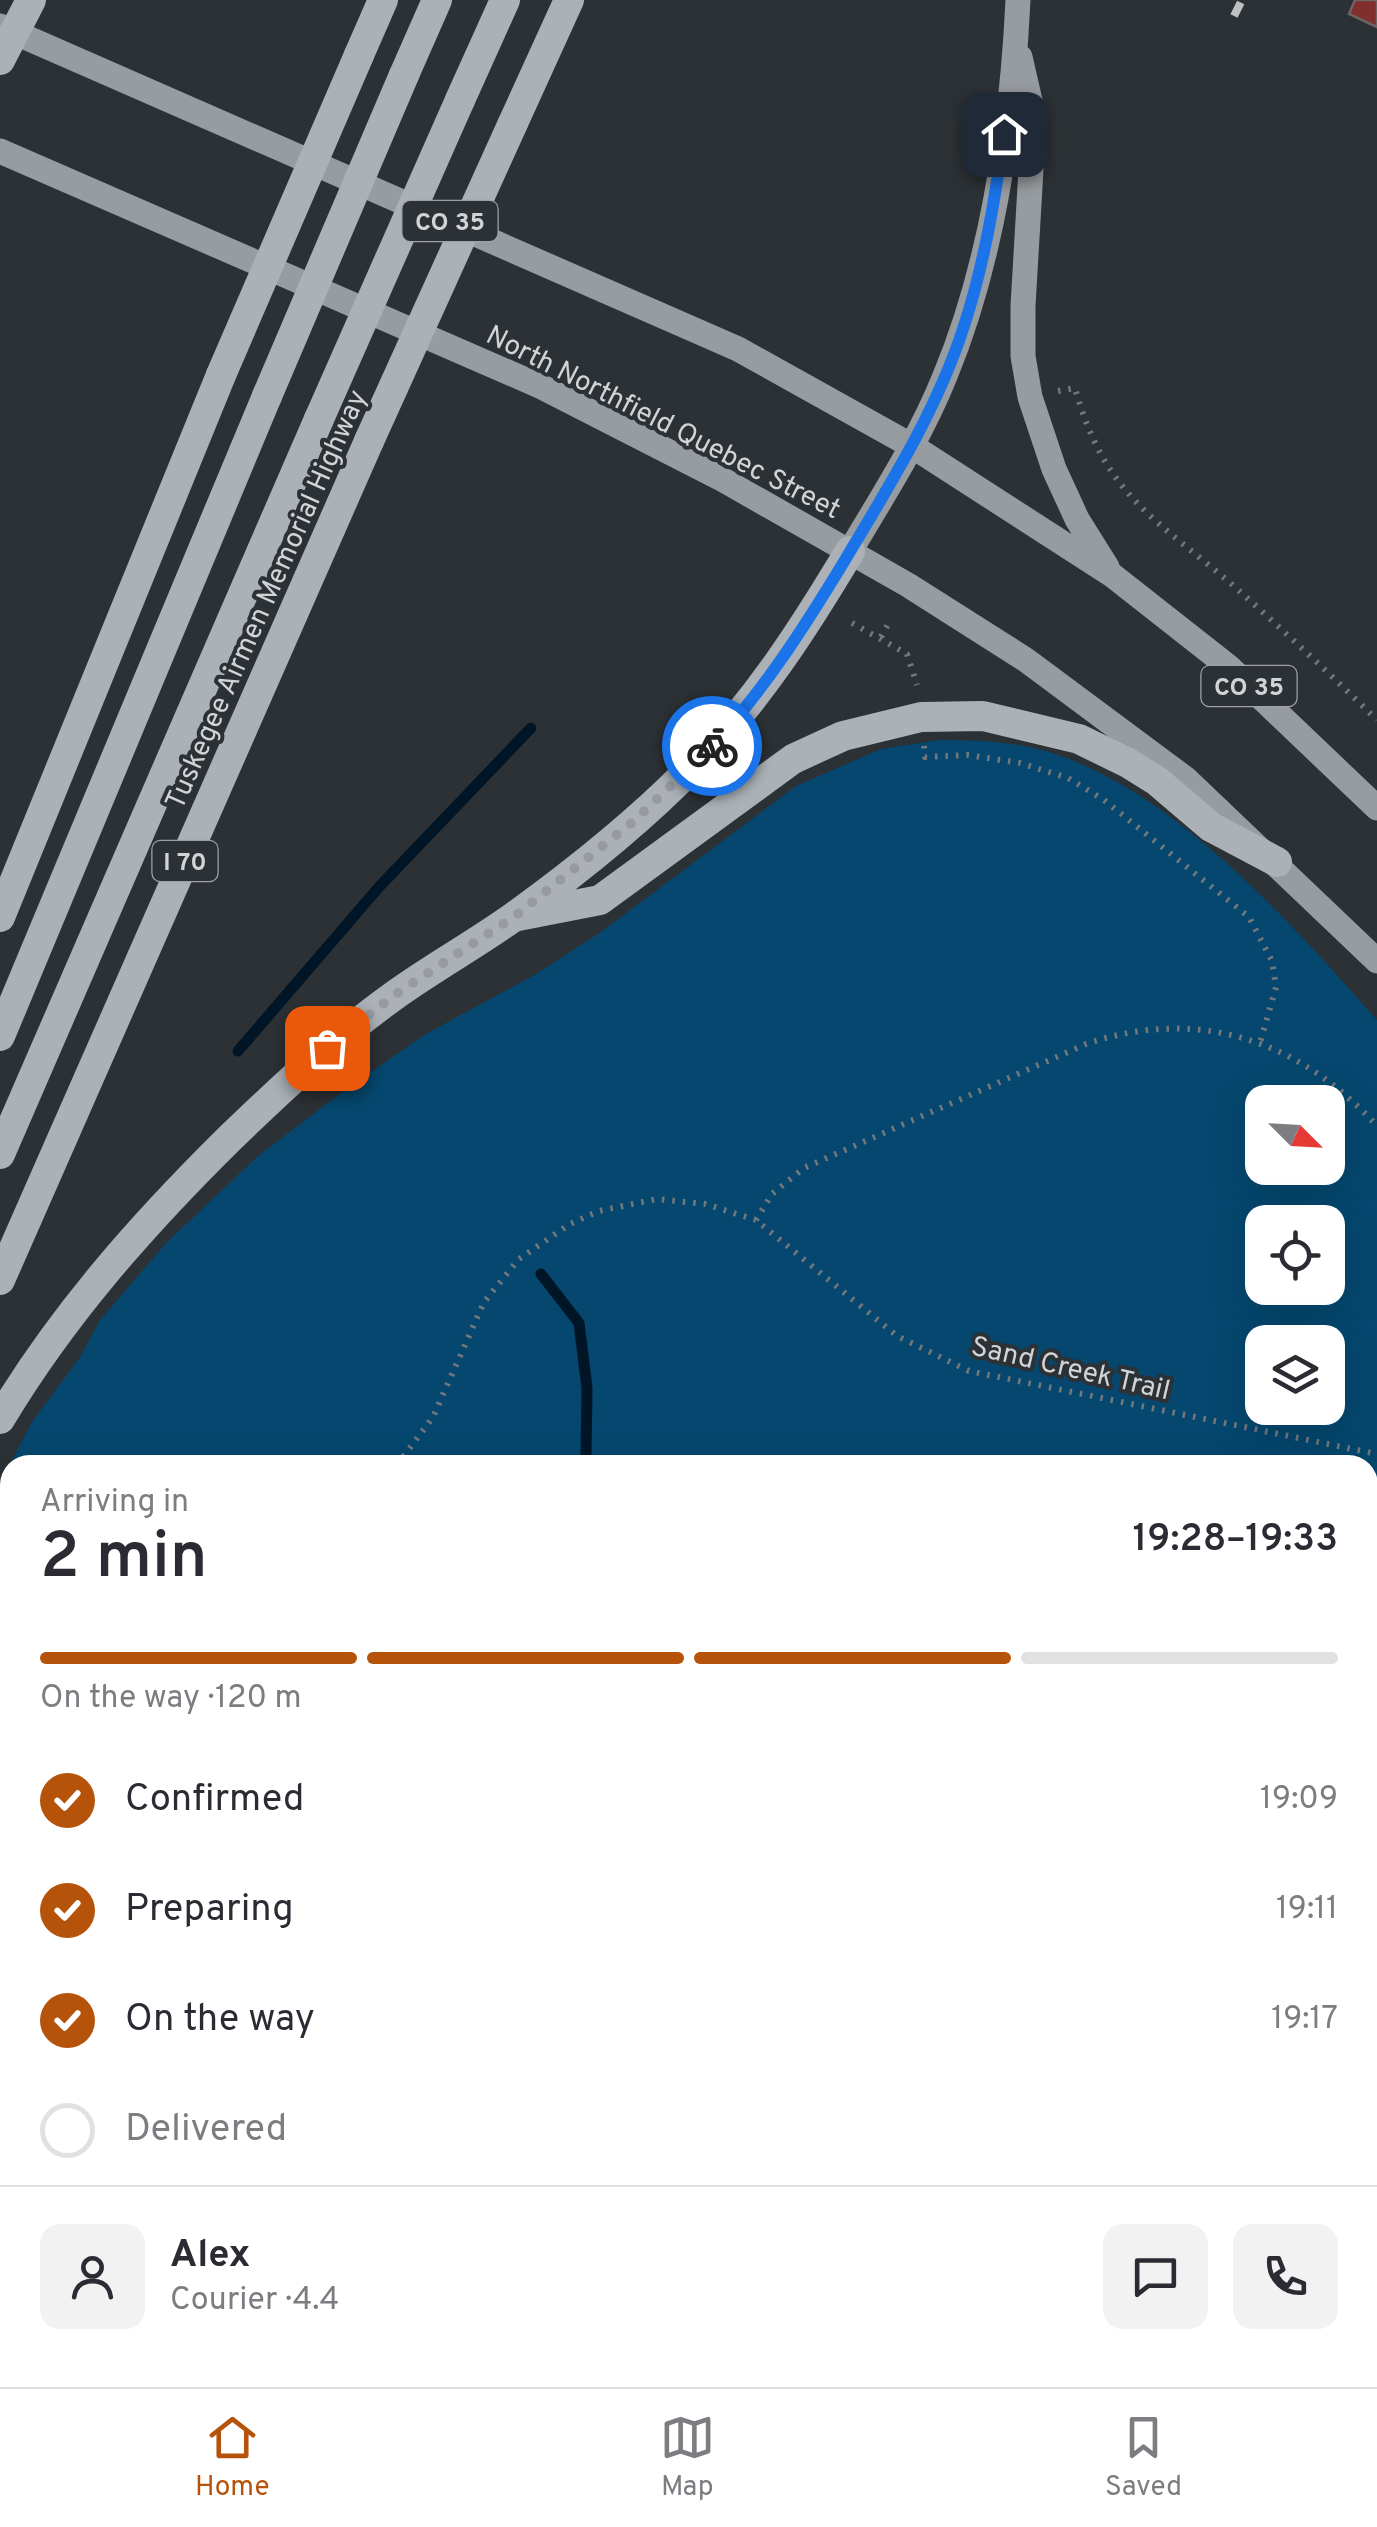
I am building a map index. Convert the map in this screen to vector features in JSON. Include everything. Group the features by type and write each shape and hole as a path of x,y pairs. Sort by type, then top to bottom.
{"highway":[{"path":"0,60 7,29 31,0"},
{"path":"0,917 221,375 383,0"},
{"path":"0,1036 437,0"},
{"path":"0,1154 504,0"},
{"name":"Tuskegee Airmen Memorial Highway","path":"0,1280 369,441 569,0"},
{"path":"0,1420 64,1322 113,1260 262,1106 393,996 515,916 634,821 738,718 808,623 850,551"},
{"path":"515,916 600,900 747,789 792,760 843,736 920,717 982,716 1079,739 1157,782 1211,826 1277,862"}],"main road":[{"path":"850,551 912,446 944,379 975,288 999,166 1018,0"},
{"name":"CO 35","path":"7,29 738,349 912,446 1112,575 1229,667 1377,808"},
{"path":"1016,38 1034,118 1023,306 1030,398 1054,468 1078,519 1112,575"},
{"name":"North Northfield Quebec Street","path":"0,151 542,386 850,551 974,624 1186,779 1377,961"}],"path":[{"path":"1055,392 1075,388 1087,430 1126,496 1232,585 1377,720"},
{"path":"881,637 890,619"},
{"path":"852,623 899,646 913,663 920,701"},
{"path":"923,740 925,757 968,754 1020,762 1068,778 1104,800 1248,917 1272,961 1276,987 1260,1044"},
{"path":"756,1220 772,1194 804,1168 1086,1044 1155,1028 1212,1032 1260,1044 1317,1070 1342,1089 1377,1126"},
{"name":"Sand Creek Trail","path":"405,1455 434,1417 484,1302 520,1259 570,1224 627,1202 657,1199 705,1204 756,1220 897,1336 969,1371 1377,1454"}],"shaded area":[{"path":"939,740 1013,744 1086,766 1133,792 1224,860 1306,941 1377,1020 1377,1455 15,1455 100,1320 167,1242 258,1156 424,1035 536,974 601,932 796,786 881,749"}],"building":[{"path":"1355,0 1377,0 1377,27 1349,14"}],"waterway":[{"path":"238,1051 379,887 531,728"},
{"path":"541,1274 579,1323 587,1388 586,1455"}],"railway":[{"path":"1234,16 1242,0"}],"way so far":[{"path":"327,1048 393,996 515,916 634,821 712,746"}],"route":[{"path":"712,746 756,696 808,623 912,446 944,379 975,288 1004,134"}]}
